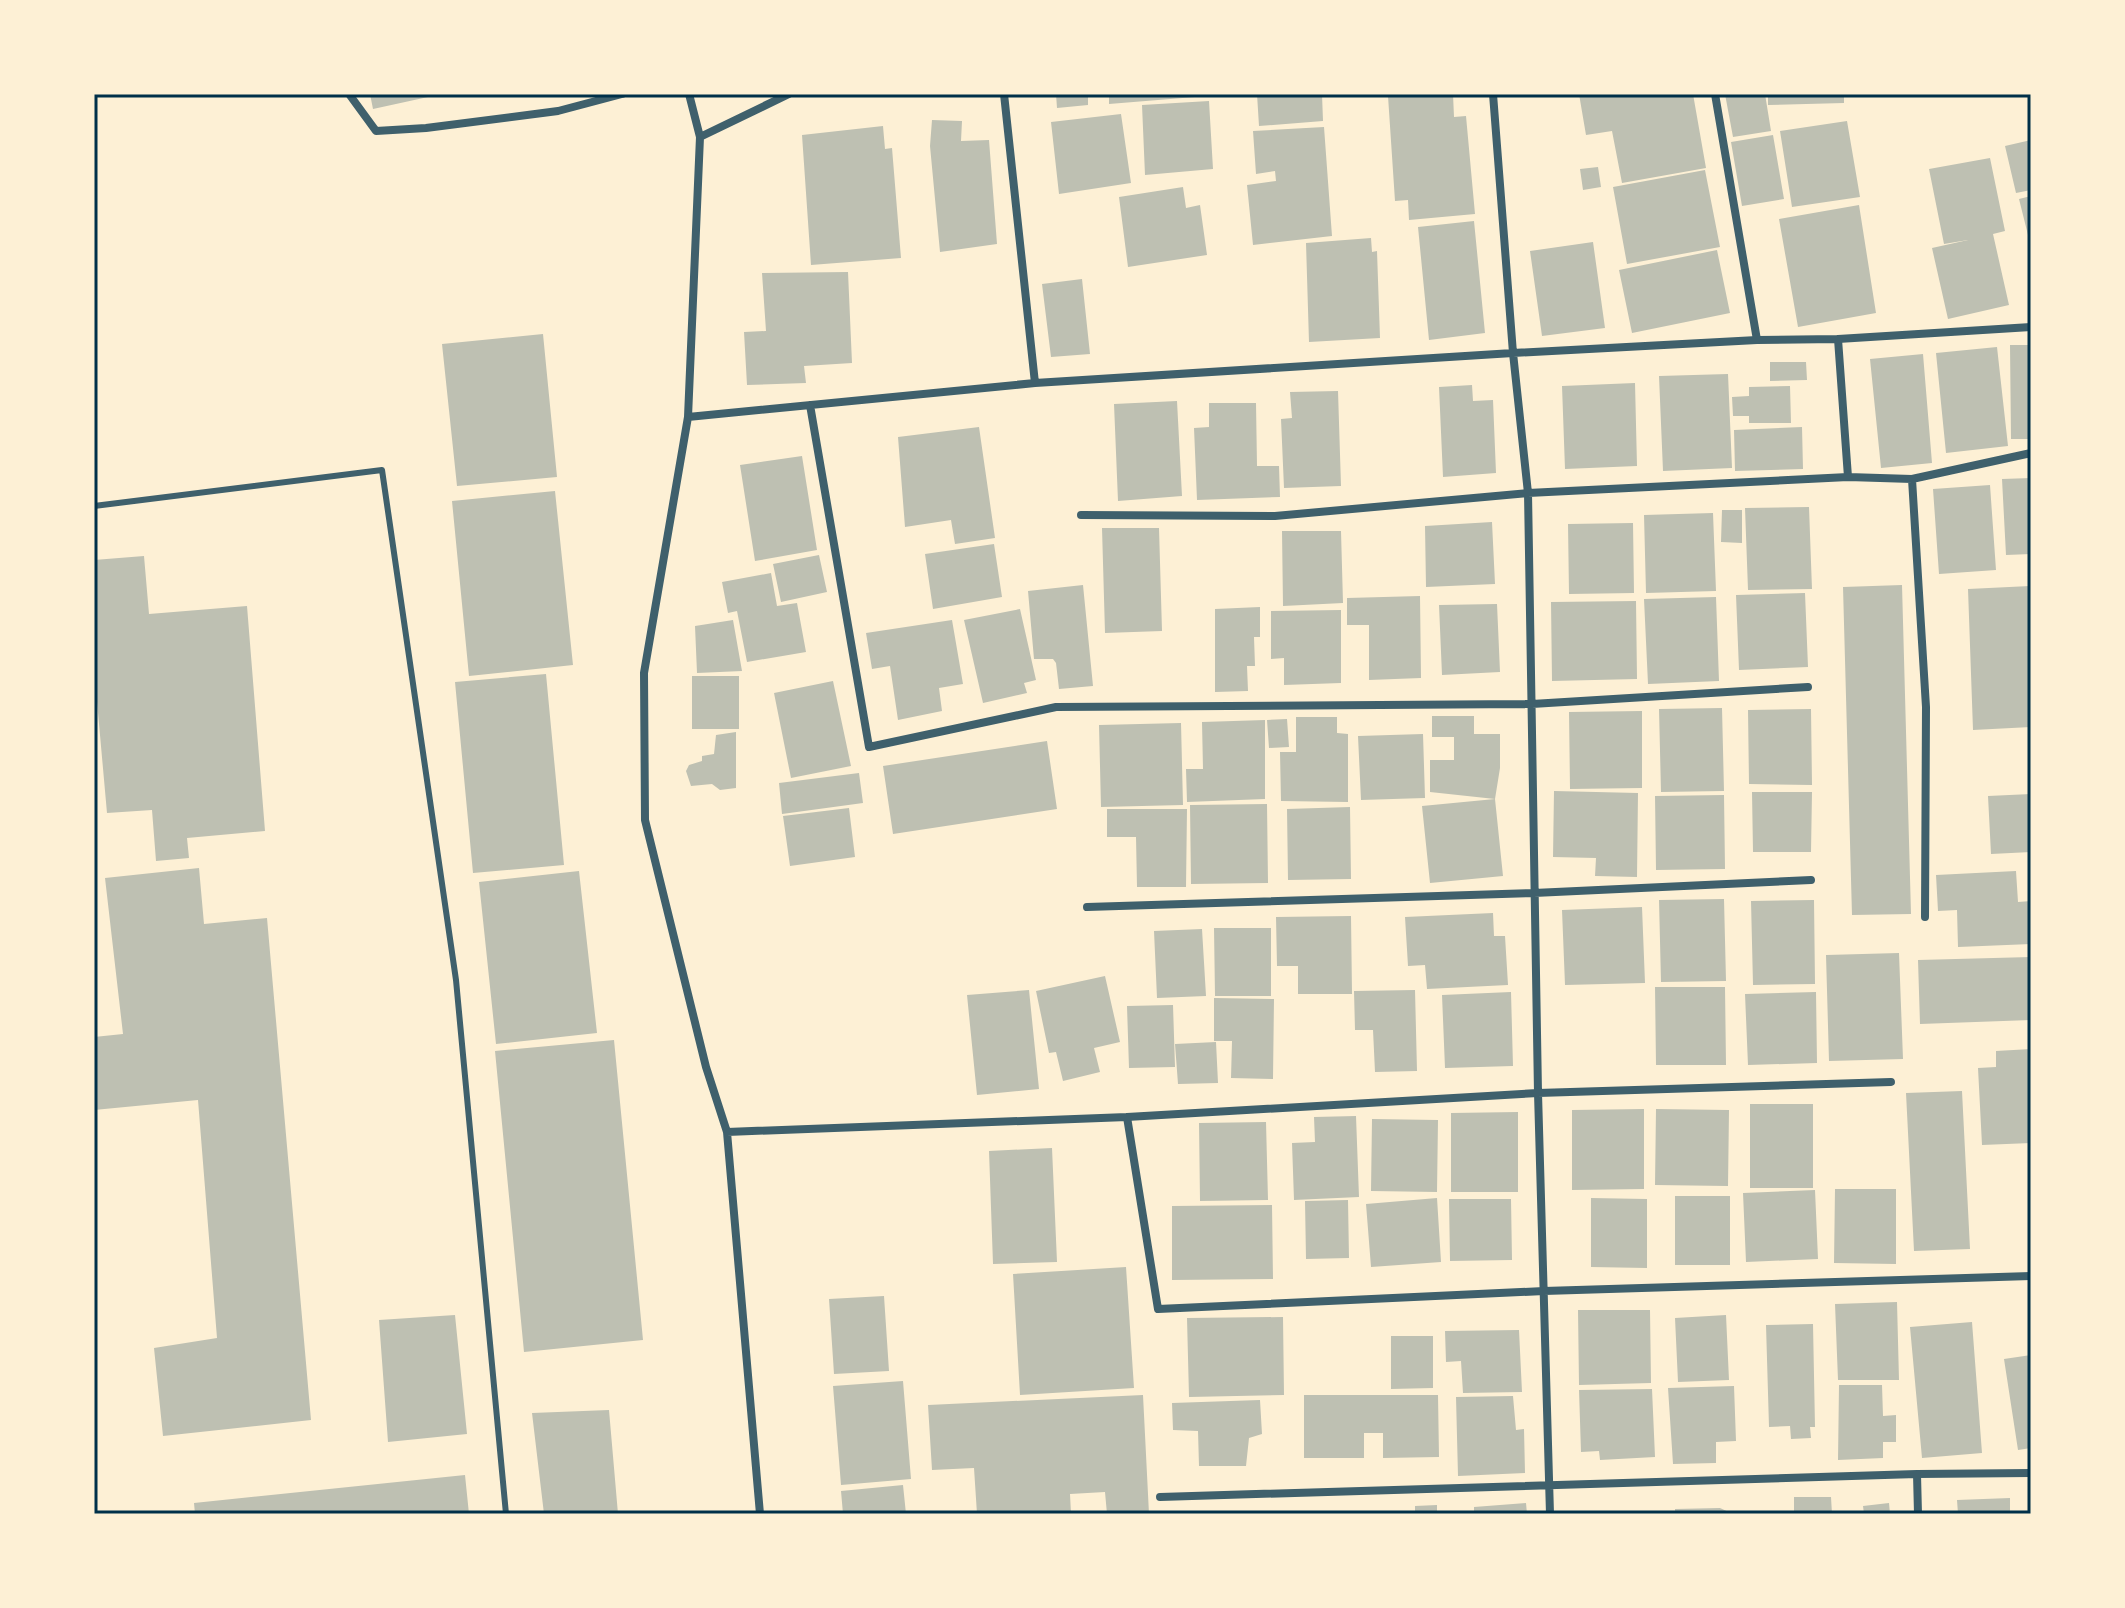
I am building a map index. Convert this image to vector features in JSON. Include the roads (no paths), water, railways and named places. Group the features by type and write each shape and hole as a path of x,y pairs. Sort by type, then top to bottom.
{"street":[{"path":"349,94 376,131 426,128 558,111 622,94"},
{"path":"689,94 700,137 688,417 644,673 645,820 706,1067 727,1132 760,1514"},
{"path":"700,137 789,94"},
{"path":"1004,94 1035,383"},
{"path":"1493,94 1513,353 1528,493 1538,1093 1550,1514"},
{"path":"1715,94 1757,340"},
{"path":"688,417 1035,383 1513,353 2031,327"},
{"path":"1838,339 1848,477"},
{"path":"810,405 869,747 1056,707 1532,704 1808,687"},
{"path":"1081,515 1275,516 1528,493 1848,477 1912,479 2031,453"},
{"path":"1912,479 1926,707 1925,917"},
{"path":"1087,907 1534,893 1811,880"},
{"path":"727,1132 1127,1117 1538,1093 1891,1082"},
{"path":"1127,1117 1158,1309 1544,1291 2031,1276"},
{"path":"1160,1497 2031,1473"},
{"path":"1917,1474 1918,1514"}],"lane":[{"path":"94,506 382,470 456,980 506,1514"}]}
